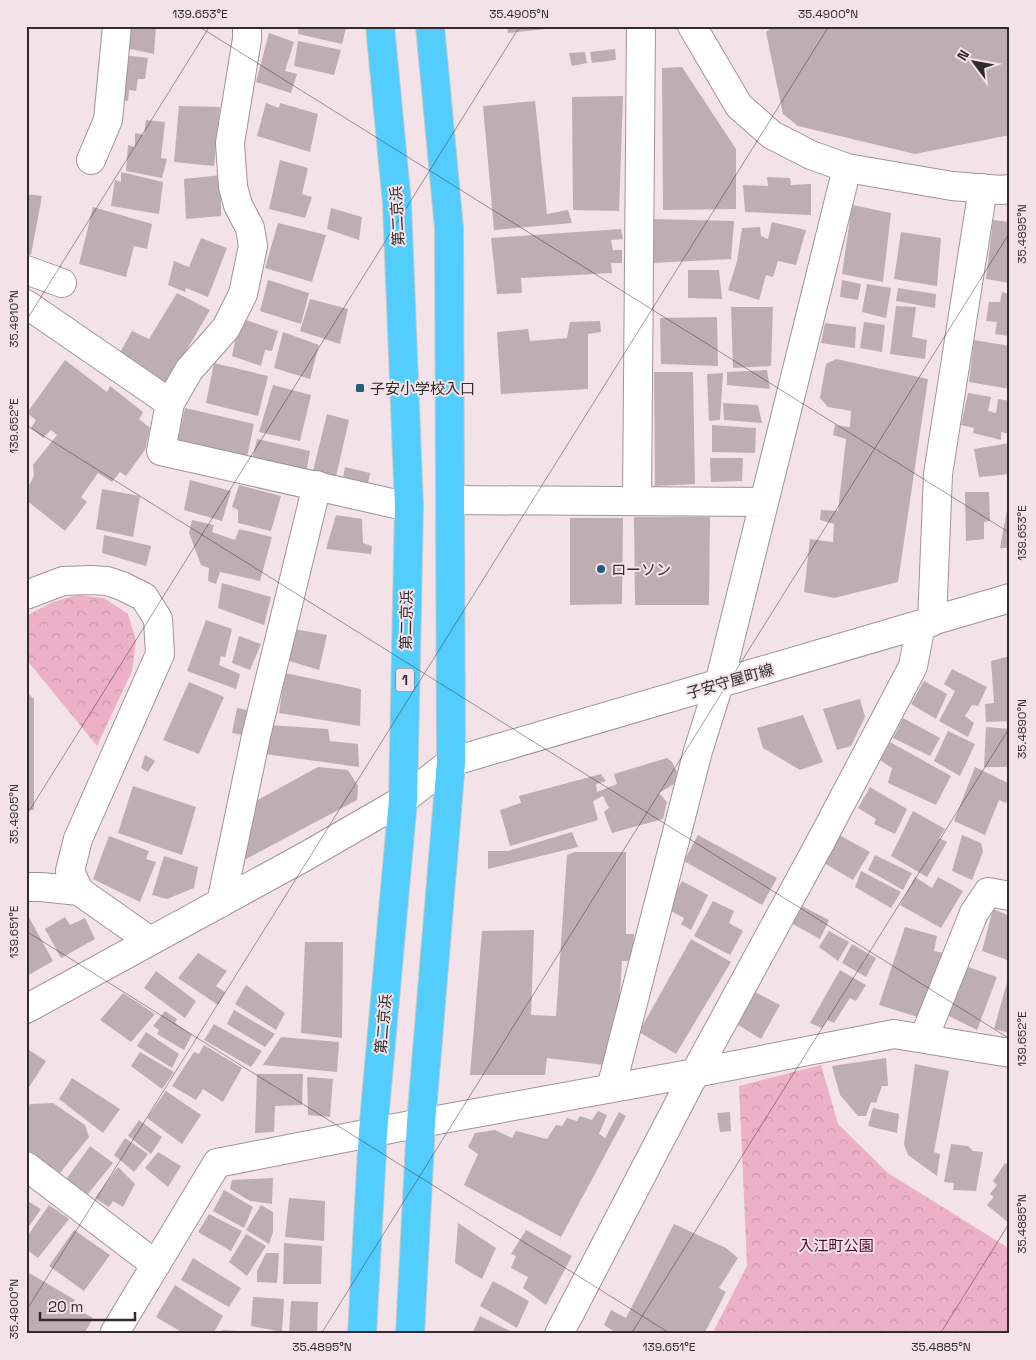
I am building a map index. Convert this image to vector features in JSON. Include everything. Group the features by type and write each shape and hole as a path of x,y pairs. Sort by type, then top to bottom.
{"highway":[{"name":"第二京浜","path":"362,1334 373,1132 403,800 409,507 397,204 380,26"},
{"path":"410,1334 421,1123 451,762 449,228 430,26"}],"street":[{"path":"91,160 108,120 117,26"},
{"path":"247,26 247,39 230,143 233,187 238,205 250,228 253,246 244,294 226,328 190,370 170,403 161,451 409,507"},
{"path":"637,502 641,26"},
{"path":"692,26 739,106 772,135 811,155 847,168 952,186 1010,189"},
{"path":"611,1088 698,751 719,684 847,168"},
{"path":"559,1334 695,1073 822,841 913,666 927,623 938,474 982,188"},
{"path":"26,270 62,283"},
{"path":"26,304 170,403"},
{"path":"220,903 256,736 317,485"},
{"path":"450,500 764,502"},
{"path":"26,595 63,582 107,581 144,597 158,619 160,654 78,839 70,871 79,890 150,941"},
{"name":"子安守屋町線","path":"451,762 1010,598"},
{"path":"26,1009 306,856 403,800 451,762"},
{"path":"26,887 79,890"},
{"path":"924,1038 974,913 988,892 1010,896"},
{"path":"114,1334 217,1163 894,1034 1010,1053"},
{"path":"26,1166 156,1265"}],"green space":[{"path":"77,595 104,598 128,614 136,641 132,671 97,746 26,659 26,616 53,602"},
{"name":"入江町公園","path":"821,1065 838,1124 888,1173 1010,1249 1010,1334 712,1334 747,1266 739,1086"}],"building":[{"path":"127,26 156,26 154,54 125,48"},
{"path":"299,26 341,26 346,28 342,44 298,34"},
{"path":"507,26 556,26 556,28 508,33"},
{"path":"773,26 1010,26 1010,135 915,154 798,126 783,114 766,32"},
{"path":"269,33 294,42 285,71 297,74 291,93 256,82"},
{"path":"298,41 341,50 334,75 294,66"},
{"path":"615,49 616,60 592,63 590,52"},
{"path":"585,52 587,63 572,66 569,53"},
{"path":"124,55 148,58 145,79 138,79 136,91 129,90 128,101 118,100"},
{"path":"682,67 736,149 736,209 663,210 662,68"},
{"path":"623,96 619,211 573,210 572,97"},
{"path":"535,101 547,214 568,210 572,223 494,230 483,106"},
{"path":"266,103 279,108 280,103 318,114 310,152 257,136"},
{"path":"179,106 220,107 214,166 174,162"},
{"path":"146,120 165,122 161,158 167,159 162,178 126,171 128,145 135,147 135,133 144,135"},
{"path":"280,160 308,168 302,194 312,197 305,218 269,209"},
{"path":"121,172 163,182 159,214 111,206 115,180 121,182"},
{"path":"221,175 221,216 186,219 184,179"},
{"path":"767,177 790,178 791,185 811,184 811,215 745,212 743,185 768,186"},
{"path":"26,194 42,196 31,255 26,254"},
{"path":"852,205 891,213 883,282 842,274"},
{"path":"93,207 152,224 147,249 134,246 126,277 79,264"},
{"path":"331,208 362,217 359,240 327,229"},
{"path":"651,219 734,221 731,259 652,263"},
{"path":"993,220 1010,222 1010,283 986,279"},
{"path":"772,222 806,230 796,265 778,261 773,277 766,275 759,300 728,290 737,261 742,228 760,227 761,236 768,239"},
{"path":"278,223 326,235 312,282 265,268"},
{"path":"621,229 623,239 611,240 613,250 622,250 622,263 611,263 612,273 521,278 522,293 497,294 491,238"},
{"path":"901,232 941,238 937,286 894,279"},
{"path":"201,238 227,248 208,297 186,288 185,292 168,285 174,261 189,267"},
{"path":"688,270 719,270 722,299 688,298"},
{"path":"268,280 309,293 301,324 260,311"},
{"path":"842,280 861,284 858,300 840,297"},
{"path":"867,284 891,288 886,318 862,312"},
{"path":"898,288 936,294 935,308 896,301"},
{"path":"1002,292 1010,294 1010,336 995,334 997,322 986,321 989,302 1000,302"},
{"path":"177,293 210,310 165,387 118,356 132,331 149,339"},
{"path":"310,299 348,309 340,344 300,331"},
{"path":"896,306 916,307 912,337 927,340 925,359 890,354"},
{"path":"731,307 773,307 771,366 733,368"},
{"path":"717,317 718,366 661,364 660,318"},
{"path":"240,318 278,331 272,351 265,350 261,366 232,356"},
{"path":"600,321 601,332 588,334 588,389 501,394 497,332 528,329 530,341 567,338 570,322"},
{"path":"864,322 885,325 882,352 860,348"},
{"path":"825,323 856,327 855,348 821,343"},
{"path":"283,332 319,345 310,379 274,368"},
{"path":"974,340 1010,346 1010,389 969,382"},
{"path":"836,359 928,379 898,582 834,598 804,592 810,539 833,542 834,524 820,520 821,510 838,511 846,439 833,435 835,425 850,427 851,411 828,407 820,398 826,364"},
{"path":"65,360 107,392 110,386 143,412 139,419 150,428 145,450 126,476 120,472 112,482 98,473 81,497 87,502 65,531 26,500 26,491 34,476 33,465 57,435 51,430 43,438 31,428 36,420 27,413"},
{"path":"214,363 268,376 258,416 206,403"},
{"path":"767,370 770,389 727,385 727,372"},
{"path":"654,372 693,372 695,484 655,486"},
{"path":"723,373 720,420 709,421 707,374"},
{"path":"273,385 311,395 300,441 259,432"},
{"path":"968,393 991,397 988,411 996,413 998,399 1010,401 1010,434 1001,432 1001,440 973,433 974,428 961,425"},
{"path":"723,403 758,405 762,423 724,420"},
{"path":"185,408 254,424 246,462 177,444"},
{"path":"327,414 349,420 335,481 312,475"},
{"path":"712,425 756,428 755,453 712,452"},
{"path":"257,439 310,451 306,473 252,460"},
{"path":"1010,443 1010,474 979,477 974,449"},
{"path":"710,458 743,458 742,481 711,482"},
{"path":"345,467 370,473 367,489 342,483"},
{"path":"190,480 231,491 222,521 184,510"},
{"path":"239,485 281,496 271,531 238,523 238,510 232,507"},
{"path":"102,489 140,496 133,537 96,529"},
{"path":"965,492 989,492 990,521 984,522 984,539 966,541"},
{"path":"1009,500 1010,548 1000,548"},
{"path":"336,515 362,519 363,543 372,546 371,554 326,549"},
{"path":"634,517 710,517 709,605 635,605"},
{"path":"570,518 623,518 622,604 570,605"},
{"path":"192,520 214,525 212,532 235,540 239,529 272,537 260,581 220,572 216,584 208,581 209,568 201,565 189,533"},
{"path":"104,535 151,546 146,566 102,553"},
{"path":"222,583 271,597 264,625 218,608"},
{"path":"206,620 232,629 225,657 221,656 219,665 240,674 236,689 187,671"},
{"path":"294,629 327,635 319,670 286,660"},
{"path":"239,636 261,644 250,670 232,663"},
{"path":"1010,656 1010,721 986,722 985,704 994,703 991,661"},
{"path":"952,669 987,687 978,706 972,705 965,716 974,723 968,737 939,721 955,691 944,684"},
{"path":"285,673 361,689 360,726 279,713"},
{"path":"924,681 947,694 936,719 911,704"},
{"path":"189,682 224,697 199,754 163,740"},
{"path":"26,692 34,699 34,810 26,810"},
{"path":"860,699 865,717 851,746 837,750 823,709"},
{"path":"237,708 247,710 243,735 232,733"},
{"path":"803,715 823,762 800,770 763,748 757,728"},
{"path":"903,718 940,738 930,756 893,738"},
{"path":"269,725 328,729 330,741 358,744 359,767 265,754"},
{"path":"986,727 1010,729 1010,767 984,767"},
{"path":"948,731 975,744 960,776 934,761"},
{"path":"890,742 951,776 936,805 888,783 892,768 880,760"},
{"path":"145,755 155,761 148,772 141,768"},
{"path":"667,758 672,762 677,772 674,784 659,793 667,802 663,819 612,833 604,812 609,808 603,796 593,801 598,820 510,846 500,810 521,803 519,796 601,774 606,781 596,784 597,792 617,784 614,774"},
{"path":"318,767 348,770 358,786 357,800 246,859 242,854 252,803"},
{"path":"975,767 1010,784 1010,794 1006,803 999,800 985,835 954,821"},
{"path":"133,786 196,807 182,855 118,833"},
{"path":"870,787 907,809 895,834 874,824 876,819 858,808"},
{"path":"913,811 945,829 939,838 947,842 927,877 891,856"},
{"path":"572,832 578,847 488,869 488,851 508,851"},
{"path":"698,835 777,878 762,905 684,861"},
{"path":"839,835 870,852 853,880 824,863"},
{"path":"962,835 981,843 983,852 972,880 952,871"},
{"path":"109,836 149,851 146,859 156,862 140,902 93,879"},
{"path":"575,852 626,852 626,934 634,934 632,961 622,961 619,1009 604,1065 547,1058 545,1075 470,1075 482,931 534,930 531,1015 556,1016 567,855"},
{"path":"875,855 912,873 903,890 868,870"},
{"path":"164,856 198,867 194,888 167,899 152,895"},
{"path":"861,871 901,892 891,908 855,887"},
{"path":"915,877 932,888 938,877 963,891 941,928 900,905"},
{"path":"682,881 708,895 691,930 681,924 684,918 667,909"},
{"path":"713,901 734,911 729,923 743,931 730,955 694,936"},
{"path":"802,906 829,920 820,939 791,923"},
{"path":"993,909 1010,916 1010,961 982,951"},
{"path":"26,912 53,961 27,976 26,974"},
{"path":"65,917 70,925 85,918 95,939 61,958 45,929"},
{"path":"905,927 937,936 934,951 944,953 918,1017 879,1005"},
{"path":"829,931 849,942 838,961 819,947"},
{"path":"691,939 731,962 676,1054 639,1032"},
{"path":"305,942 343,942 342,1038 301,1033"},
{"path":"852,944 876,958 866,977 842,963"},
{"path":"198,953 227,971 216,986 225,992 218,1005 178,978"},
{"path":"965,966 997,977 977,1030 945,1014"},
{"path":"840,970 866,985 856,1001 850,998 834,1023 827,1020 822,1028 810,1023"},
{"path":"156,971 196,1001 185,1018 144,988"},
{"path":"1010,975 1010,1033 994,1029"},
{"path":"246,985 285,1013 276,1030 235,1004"},
{"path":"755,992 780,1005 761,1039 738,1025"},
{"path":"123,993 155,1014 131,1042 100,1020"},
{"path":"234,1010 275,1034 265,1047 227,1024"},
{"path":"165,1011 177,1019 175,1023 192,1035 184,1050 157,1034 159,1030 153,1026"},
{"path":"214,1024 262,1051 251,1067 204,1040"},
{"path":"146,1032 179,1054 172,1068 137,1046"},
{"path":"281,1037 339,1042 337,1072 263,1065"},
{"path":"204,1045 242,1068 223,1102 203,1089 196,1100 172,1086 194,1052 199,1054"},
{"path":"26,1048 46,1061 26,1092"},
{"path":"140,1052 174,1072 162,1089 131,1066"},
{"path":"886,1058 888,1086 882,1086 876,1103 871,1102 866,1116 858,1116 840,1095 832,1066"},
{"path":"915,1064 949,1071 934,1152 940,1154 937,1176 908,1155 904,1144"},
{"path":"257,1074 303,1074 302,1105 275,1106 274,1132 255,1133"},
{"path":"307,1077 333,1079 330,1117 308,1115"},
{"path":"72,1078 120,1109 103,1133 59,1099"},
{"path":"166,1091 201,1115 182,1144 147,1118"},
{"path":"53,1103 85,1125 89,1137 60,1173 26,1150 26,1111 30,1104"},
{"path":"873,1108 899,1114 897,1133 868,1126"},
{"path":"598,1111 607,1115 599,1134 605,1138 619,1112 626,1116 561,1237 464,1185 478,1154 468,1147 475,1133 495,1130 512,1138 516,1131 547,1139 556,1125 562,1126 567,1118 577,1121 580,1116 592,1120"},
{"path":"730,1112 731,1131 720,1132 717,1113"},
{"path":"139,1120 162,1137 151,1154 128,1136"},
{"path":"125,1138 148,1154 134,1172 114,1155"},
{"path":"951,1144 968,1146 973,1151 983,1152 976,1191 953,1190 954,1183 944,1182"},
{"path":"90,1146 113,1163 87,1195 65,1181"},
{"path":"158,1152 181,1166 168,1187 145,1168"},
{"path":"1005,1163 1010,1165 1010,1224 987,1205 994,1197 990,1194 997,1185 993,1181"},
{"path":"118,1167 135,1184 123,1207 113,1201 109,1207 95,1198"},
{"path":"273,1178 272,1204 250,1201 230,1189 232,1180"},
{"path":"224,1190 253,1207 244,1228 213,1211"},
{"path":"289,1198 325,1201 324,1241 285,1237"},
{"path":"26,1200 41,1209 26,1231"},
{"path":"49,1205 69,1219 38,1258 26,1249 26,1238"},
{"path":"261,1205 273,1212 273,1232 269,1244 246,1230"},
{"path":"209,1214 242,1231 231,1251 198,1232"},
{"path":"458,1223 496,1248 482,1279 455,1263"},
{"path":"674,1224 726,1248 738,1258 719,1288 726,1292 704,1334 618,1334 604,1325 611,1310 626,1318"},
{"path":"74,1230 110,1255 84,1291 49,1266"},
{"path":"526,1230 572,1256 546,1305 523,1288 528,1277 511,1268 516,1256 511,1254"},
{"path":"246,1234 266,1246 247,1276 229,1262"},
{"path":"284,1243 322,1246 321,1284 283,1284"},
{"path":"266,1253 279,1253 277,1283 257,1282 257,1271"},
{"path":"193,1258 241,1288 229,1307 181,1280"},
{"path":"26,1271 75,1300 72,1306 93,1318 84,1334 26,1334"},
{"path":"493,1281 529,1301 517,1328 480,1306"},
{"path":"175,1285 223,1316 213,1334 185,1334 156,1317"},
{"path":"253,1297 284,1299 282,1332 251,1326"},
{"path":"291,1301 318,1302 317,1334 289,1334"},
{"path":"480,1316 516,1334 472,1334"},
{"path":"222,1330 252,1332 252,1334 220,1334"}],"place":[{"name":"子安小学校入口","path":"360,388"},
{"name":"ローソン","path":"601,569"}]}
